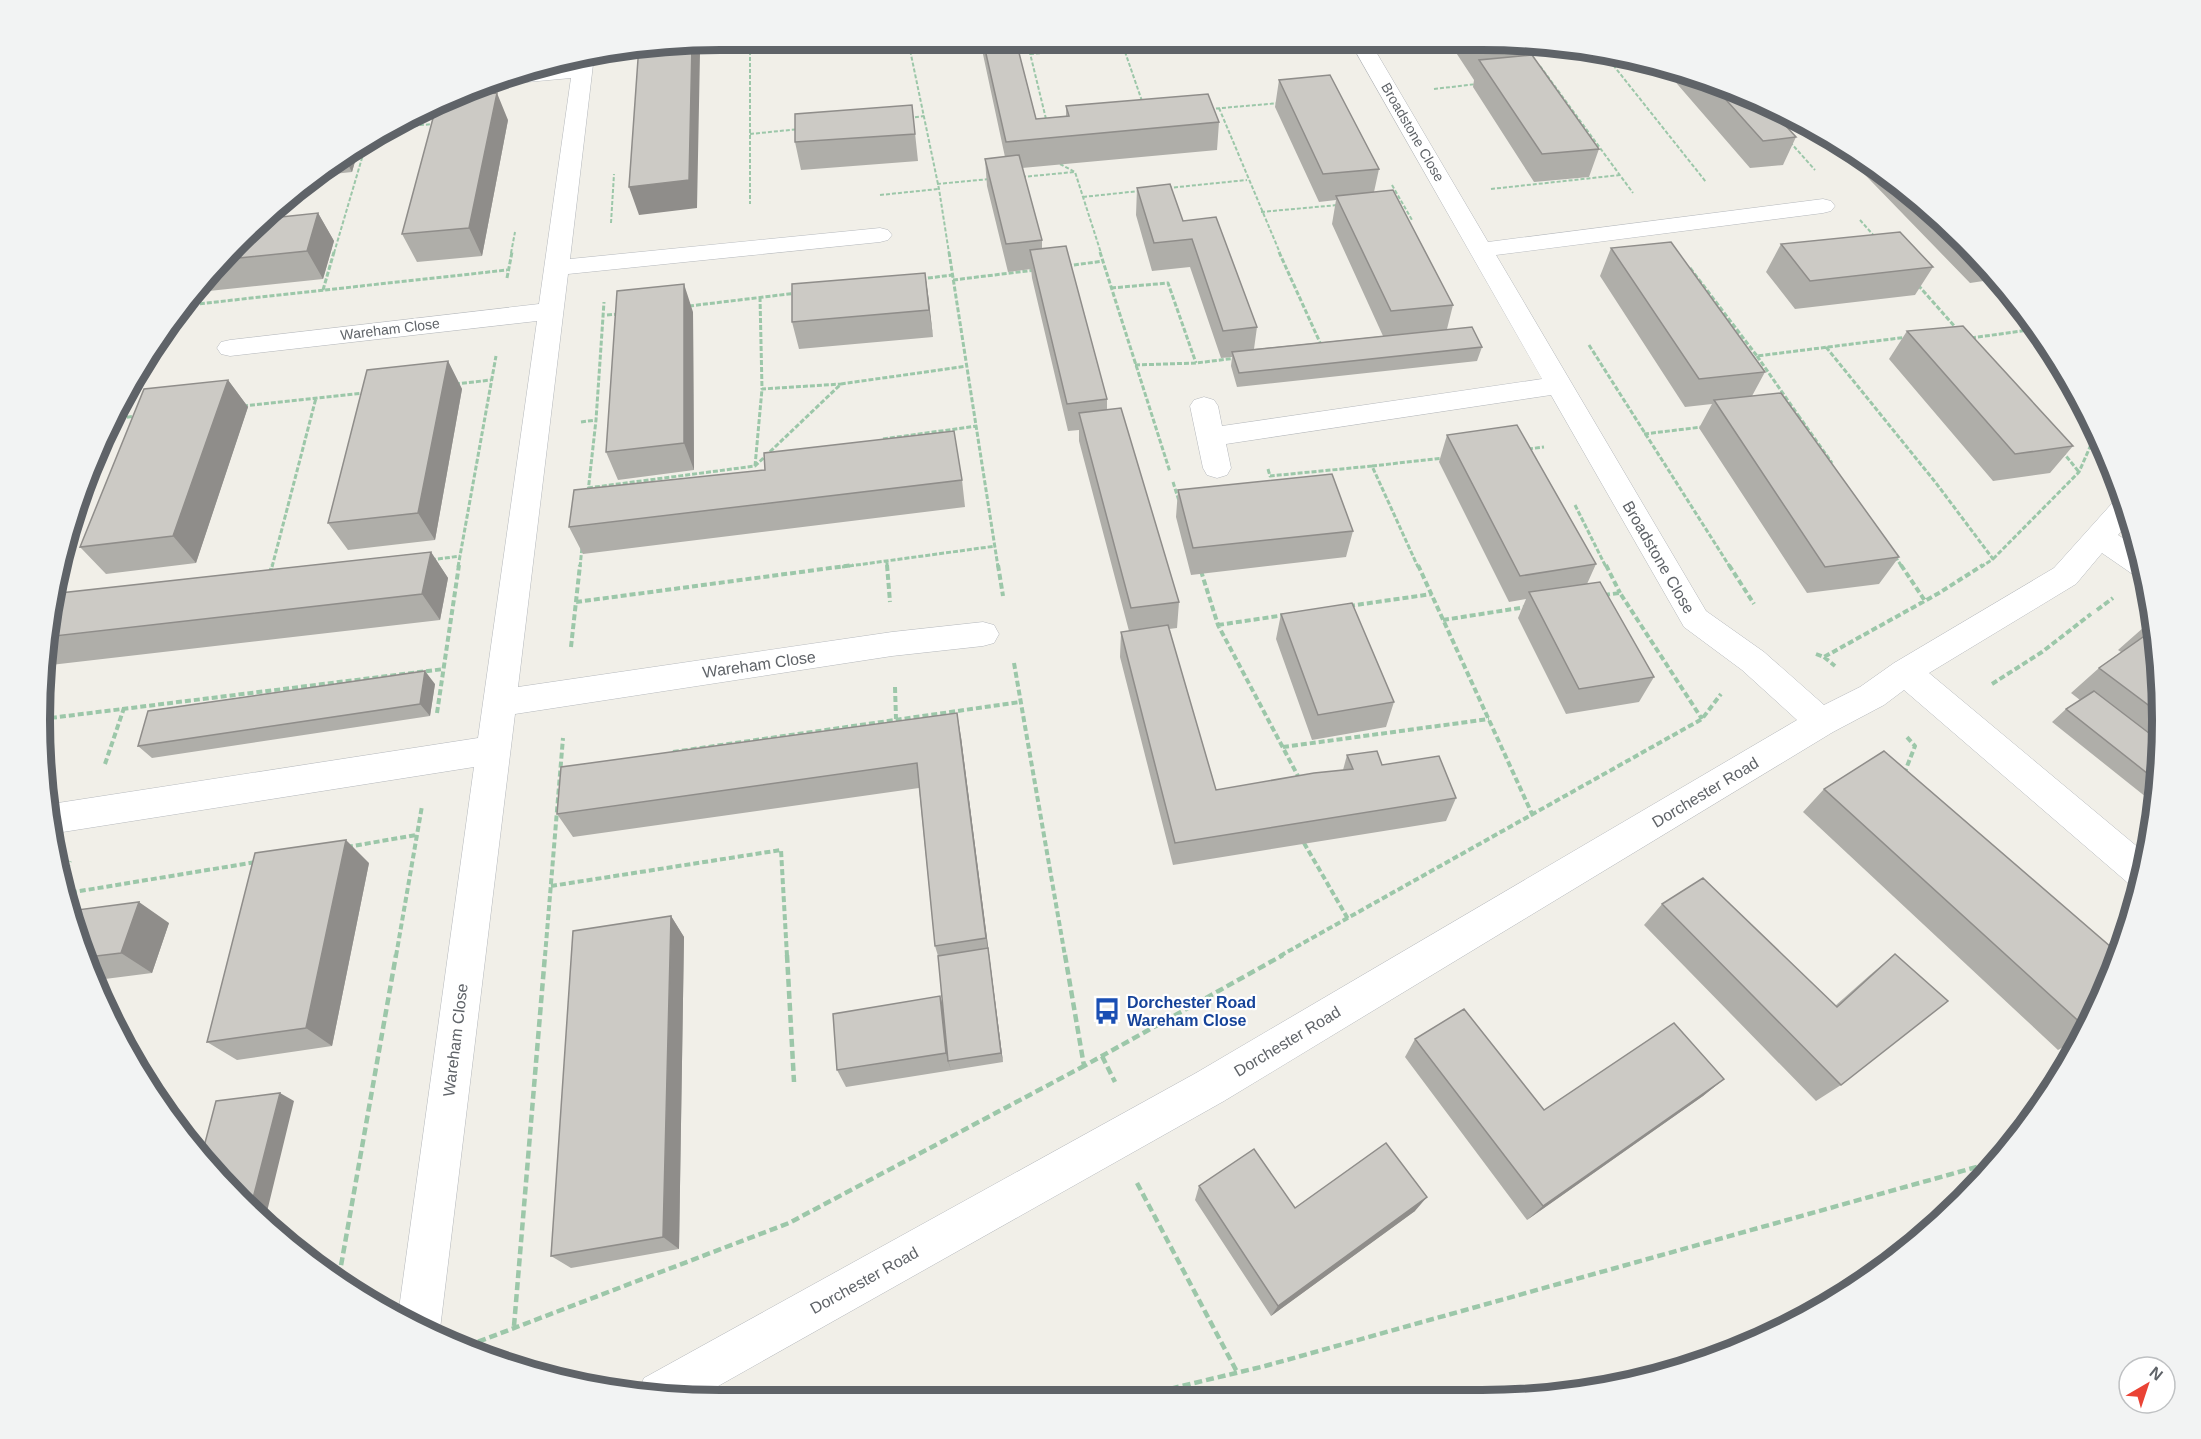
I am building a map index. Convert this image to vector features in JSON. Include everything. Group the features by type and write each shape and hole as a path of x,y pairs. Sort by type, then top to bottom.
{"street":[{"name":"Broadstone Close","path":"1365,50 1695,619 1753,661 1821,722"},
{"name":"Wareham Close","path":"419,1318 583,63"},
{"path":"1480,250 1823,207"},
{"path":"557,268 880,235"},
{"name":"Wareham Close","path":"230,348 551,311"},
{"path":"1210,437 1559,385"},
{"path":"1204,406 1217,468"},
{"name":"Dorchester Road","path":"671,1388 1220,1081 1821,722 1872,696 1905,672 2065,576 2119,514"},
{"path":"2099,537 2132,558"},
{"name":"Wareham Close","path":"500,703 892,644 996,632"},
{"path":"1905,672 2135,867"},
{"path":"57,817 493,750"}],"path":[{"path":"750,50 750,204"},
{"path":"910,50 937,184 977,426 996,632 1020,702 1084,1066"},
{"path":"1029,50 1048,125"},
{"path":"1030,54 1076,50"},
{"path":"1124,50 1144,106"},
{"path":"1529,51 1757,356 1832,464"},
{"path":"1609,62 1734,218"},
{"path":"1537,78 1548,77"},
{"path":"1427,89 1482,84"},
{"path":"1207,109 1289,102"},
{"path":"1219,108 1247,180 1322,347 1311,349"},
{"path":"900,118 924,116"},
{"path":"410,126 443,123"},
{"path":"750,134 808,128"},
{"path":"323,290 365,151"},
{"path":"1017,177 1075,172"},
{"path":"1524,244 1490,189 1620,175"},
{"path":"937,184 994,179"},
{"path":"1165,189 1247,180"},
{"path":"1083,197 1142,191"},
{"path":"1261,212 1342,205"},
{"path":"340,1272 430,759 460,556 516,226"},
{"path":"1057,267 1103,261"},
{"path":"918,279 952,278 1045,268"},
{"path":"194,304 507,270"},
{"path":"1111,288 1168,283 1196,363"},
{"path":"678,307 805,292"},
{"path":"755,466 762,389 760,297"},
{"path":"607,315 619,314"},
{"path":"1947,332 1958,330"},
{"path":"1974,348 1967,339 2027,330"},
{"path":"1757,356 1914,336"},
{"path":"1584,337 1757,609"},
{"path":"1826,347 1936,483 1993,559"},
{"path":"1136,365 1196,363 1242,357"},
{"path":"762,389 842,384 967,366"},
{"path":"445,385 491,380"},
{"path":"588,488 755,466 842,384"},
{"path":"235,406 375,392"},
{"path":"268,580 316,398"},
{"path":"1786,416 1798,415"},
{"path":"122,418 143,416"},
{"path":"872,441 977,426"},
{"path":"1522,449 1704,427"},
{"path":"1257,430 1270,476 1453,457"},
{"path":"475,1343 789,1223 1084,1066 1533,816 1702,719 1728,685 1753,661 1785,647 1824,657 1925,601 1993,559 2079,472 2092,444"},
{"path":"2057,445 2079,472"},
{"path":"766,455 778,454"},
{"path":"1372,466 1533,816"},
{"path":"1572,499 1620,593 1702,719"},
{"path":"576,602 996,546"},
{"path":"1892,552 1925,601"},
{"path":"426,560 460,556"},
{"path":"1596,596 1620,593"},
{"path":"1342,607 1432,594"},
{"path":"1985,689 2042,652 2116,595"},
{"path":"1443,620 1537,605"},
{"path":"1218,625 1296,614"},
{"path":"50,717 444,669"},
{"path":"1872,696 1915,746 1904,775 1912,782"},
{"path":"664,753 1020,702"},
{"path":"1283,747 1490,719"},
{"path":"1908,739 1918,732"},
{"path":"560,768 572,766"},
{"path":"346,847 417,835"},
{"path":"1304,843 1348,919"},
{"path":"551,886 781,850 794,1082"},
{"path":"72,892 263,861"},
{"path":"1114,1140 1237,1372"},
{"path":"1164,1390 1237,1372 1980,1166"}],"building":[{"path":"985,50 1018,50 1036,119 1069,116 1066,106 1208,94 1219,122 1006,142"},
{"path":"1479,50 1509,51 1481,53"},
{"path":"692,51 689,180 629,187 638,54"},
{"path":"1532,55 1599,149 1542,154 1479,60"},
{"path":"1330,75 1379,169 1323,174 1279,80"},
{"path":"497,93 469,228 402,234 434,114 480,94"},
{"path":"1721,94 1781,121 1796,137 1763,141"},
{"path":"912,105 915,134 795,142 795,114"},
{"path":"1019,155 1042,240 1006,244 985,159"},
{"path":"1170,184 1183,221 1216,217 1257,327 1223,331 1192,239 1154,243 1137,188"},
{"path":"1393,190 1453,305 1391,311 1336,196"},
{"path":"318,213 307,251 234,258 246,246 276,217"},
{"path":"1900,232 1933,267 1810,281 1781,244"},
{"path":"1671,242 1765,372 1699,379 1611,248"},
{"path":"1066,246 1107,399 1067,404 1030,250"},
{"path":"925,273 929,310 792,322 792,284"},
{"path":"684,284 684,443 606,452 617,291"},
{"path":"1963,326 2073,446 2015,454 1907,331"},
{"path":"1472,327 1482,347 1239,373 1232,352"},
{"path":"448,361 418,513 328,523 367,370"},
{"path":"228,380 173,536 80,547 144,389"},
{"path":"1781,393 1899,557 1825,567 1714,400"},
{"path":"1121,408 1179,602 1131,608 1079,413"},
{"path":"1517,425 1596,564 1520,576 1447,435"},
{"path":"954,431 962,480 569,527 574,490 765,470 764,453"},
{"path":"1332,474 1353,531 1193,548 1178,490"},
{"path":"431,552 422,594 55,636 61,593"},
{"path":"1600,582 1654,677 1579,689 1529,592"},
{"path":"1352,603 1394,702 1318,715 1281,614"},
{"path":"1168,625 1216,790 1314,773 1353,769 1347,755 1377,751 1382,765 1439,756 1456,798 1175,843 1121,632"},
{"path":"2146,635 2151,707 2099,668"},
{"path":"425,671 420,704 138,746 148,711"},
{"path":"2094,691 2151,735 2149,775 2066,709"},
{"path":"957,713 986,938 935,946 917,763 557,814 561,767"},
{"path":"1884,751 2111,947 2079,1022 1824,789"},
{"path":"346,840 306,1028 207,1042 255,853"},
{"path":"1703,878 1837,1007 1895,954 1948,1001 1841,1085 1662,904"},
{"path":"139,902 121,953 93,956 77,910"},
{"path":"671,916 663,1237 551,1256 573,931"},
{"path":"988,948 1001,1053 948,1061 938,956"},
{"path":"940,996 946,1053 837,1070 833,1014"},
{"path":"1464,1009 1544,1110 1674,1023 1724,1079 1543,1206 1415,1039"},
{"path":"280,1093 253,1199 204,1146 216,1101"},
{"path":"1386,1143 1427,1197 1278,1306 1199,1186 1254,1149 1295,1208"}],"place":[{"name":"Dorchester Road Wareham Close","path":"1107,1011"}]}
